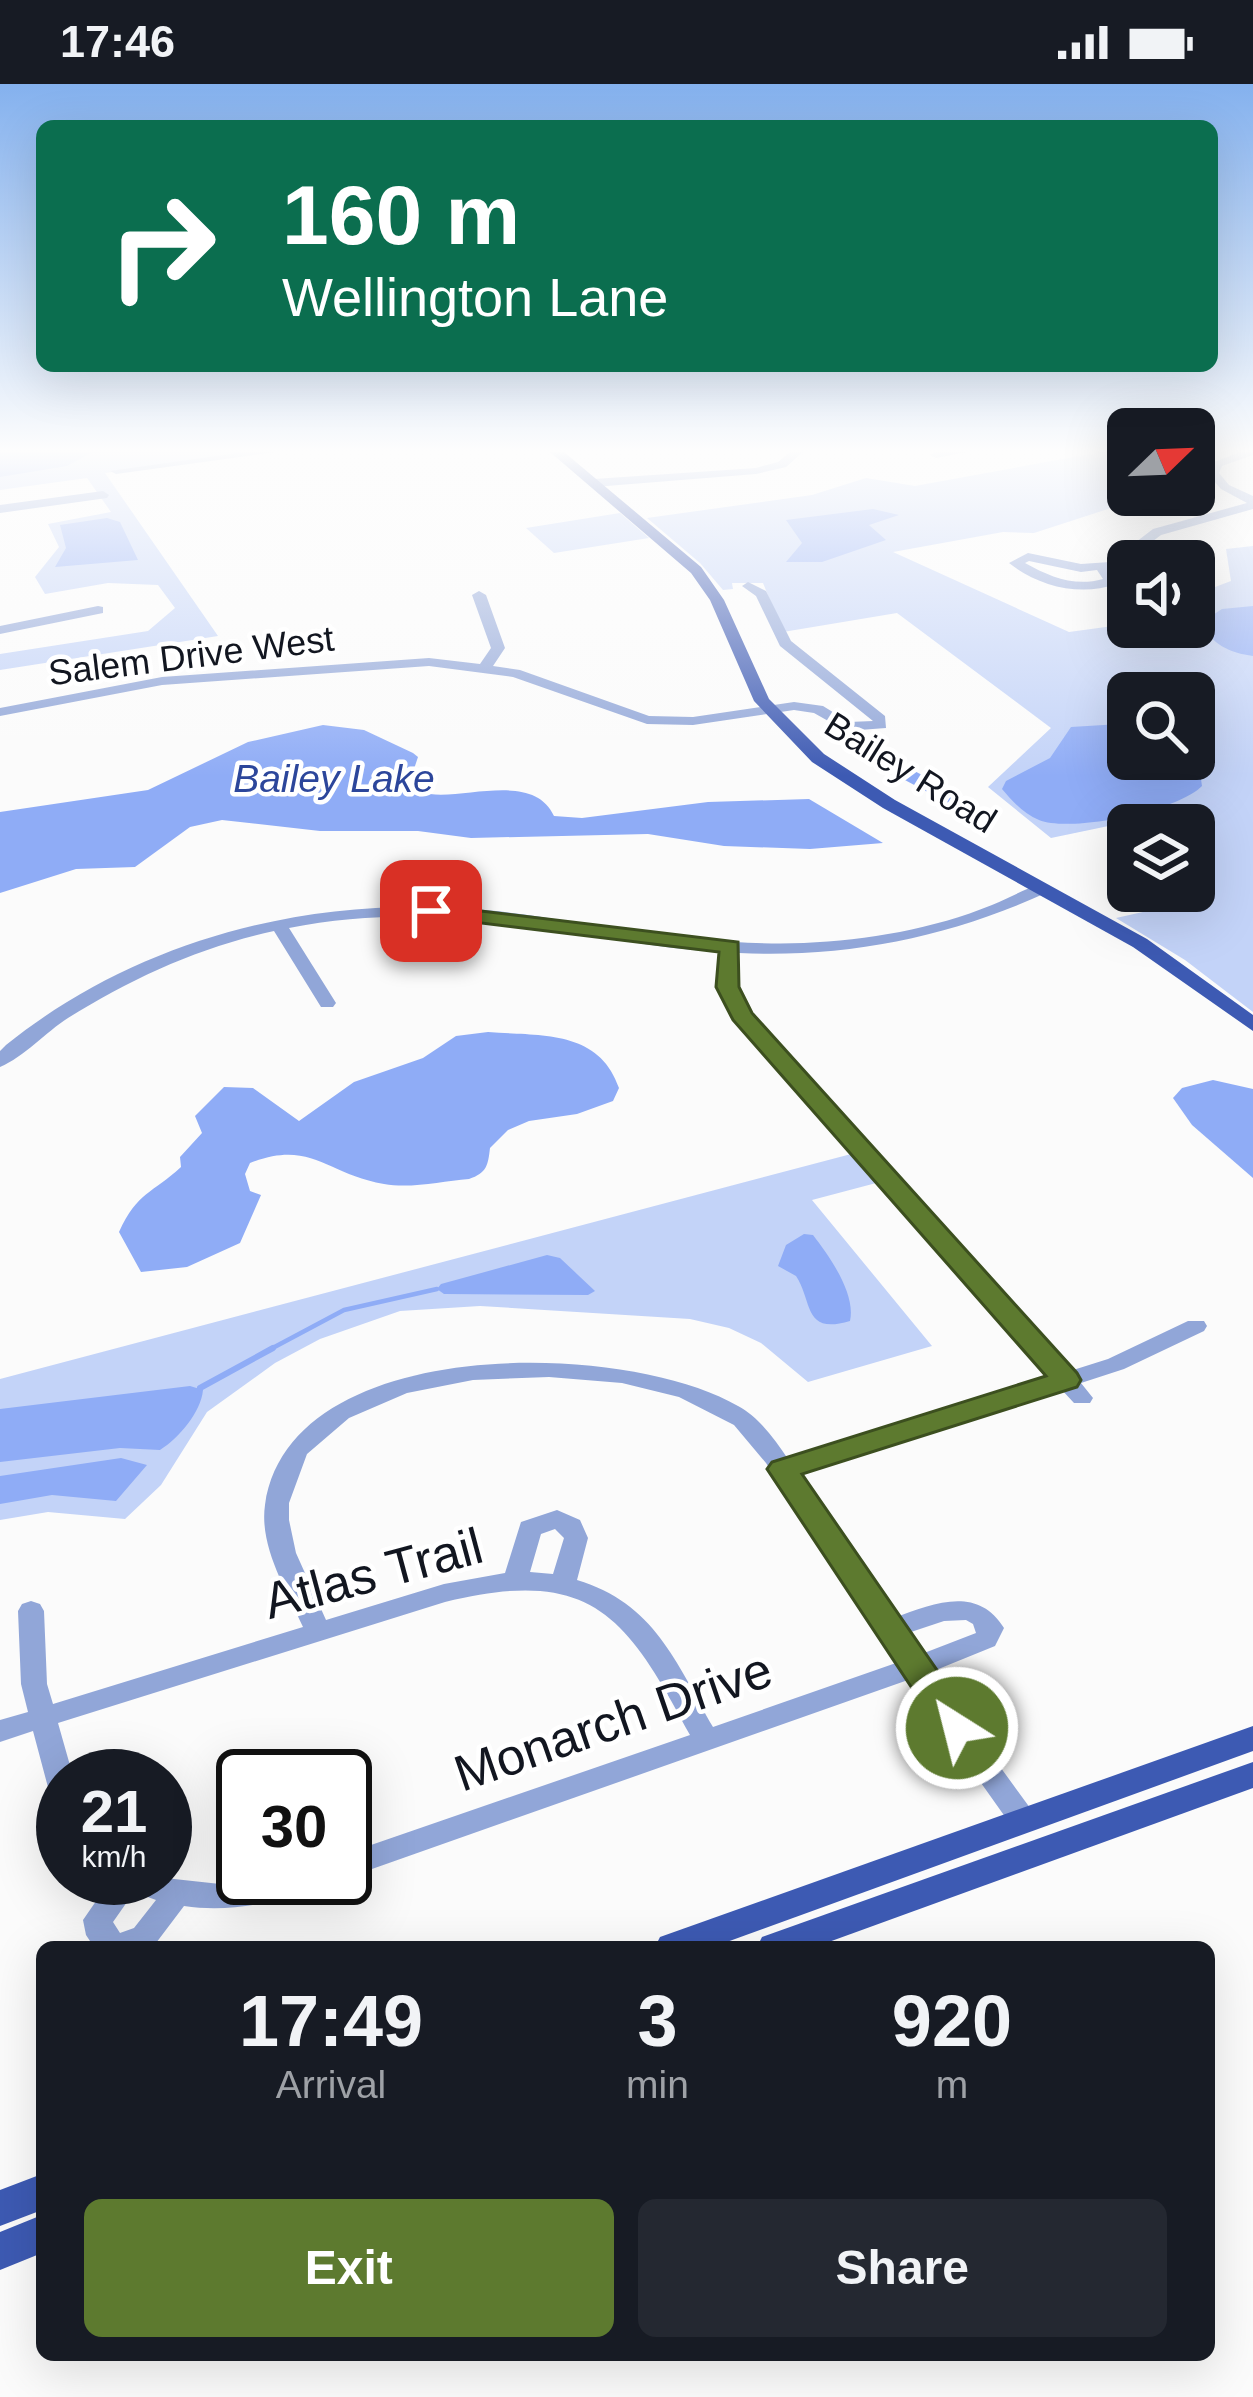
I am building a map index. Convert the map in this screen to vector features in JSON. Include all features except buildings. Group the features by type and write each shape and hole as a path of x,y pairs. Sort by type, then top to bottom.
{"main road":[{"name":"Bailey Road","path":"682,560 706,581 767,709 799,742 850,781 1156,953 1253,1024"},
{"path":"690,1941 1253,1738"},
{"path":"792,1941 1253,1775"},
{"path":"0,2208 36,2194"},
{"path":"0,2251 36,2236"}],"street":[{"path":"1027,560 1015,563 1087,588 1111,581 1101,567"},
{"path":"1048,560 1101,567 1123,560"},
{"name":"Bailey Road","path":"748,586 761,594 785,643 880,719 877,727"},
{"path":"479,595 498,648 486,666"},
{"path":"0,630 98,610"},
{"name":"Salem Drive West","path":"0,712 88,692 198,677 413,662 486,666 646,720 693,721 811,707 842,726 877,727"},
{"path":"0,1061 38,1028 142,969 205,943 279,925 359,913 451,912 730,947 819,946 890,938 974,917 1042,888"},
{"path":"279,925 327,1003"},
{"path":"730,947 728,987 741,1015 1074,1389"},
{"path":"783,1469 1074,1389 1196,1326"},
{"path":"318,1632 281,1543 281,1484 299,1451 327,1422 361,1400 397,1386 466,1373 640,1376 678,1385 731,1412 756,1432 913,1667 1023,1820"},
{"path":"516,1579 530,1528 557,1519 572,1526 576,1538 563,1585"},
{"name":"Atlas Trail","path":"0,1731 471,1585 516,1579 563,1585 616,1609 643,1633 706,1739"},
{"name":"Monarch Drive","path":"372,1857 981,1643 989,1634 988,1622 975,1610 956,1609 890,1630"},
{"path":"32,1611 31,1658 51,1749"},
{"path":"109,1905 98,1920 101,1935 109,1941"},
{"path":"138,1941 146,1938 168,1905"}],"shaded area":[{"path":"49,560 165,560 218,636 0,670 0,654 148,631 175,608 158,585 108,583 45,594 35,577"},
{"path":"696,560 910,560 1069,632 1107,627 1107,648 1215,648 1215,587 1231,581 1228,560 1253,560 1253,1012 1185,960 1116,918 1143,912 1215,912 1215,804 1107,804 1107,826 1051,838 988,787 1051,728 897,613 783,632 763,583 732,583 733,589 723,590"},
{"path":"855,1153 880,1182 812,1200 932,1346 808,1382 761,1343 729,1328 690,1319 480,1306 400,1311 320,1339 275,1363 207,1412 161,1485 125,1519 48,1512 0,1520 0,1379"}],"water":[{"path":"59,560 138,560 55,567"},
{"path":"1253,606 1253,656 1236,653 1215,640 1215,614"},
{"name":"Bailey Lake","path":"323,725 364,730 413,753 418,757 414,769 430,794 516,791 544,803 554,816 582,818 708,802 809,799 883,843 810,849 724,846 648,834 471,838 418,831 320,831 222,820 190,827 135,867 76,869 0,893 0,812 148,790 248,742"},
{"path":"1107,725 1107,780 1201,780 1202,786 1171,804 1107,804 1107,820 1075,824 1039,820 1002,789 1006,781 1050,758 1071,727"},
{"path":"881,753 965,798 950,804 903,779 874,757"},
{"path":"488,1032 547,1036 582,1045 610,1069 619,1088 613,1101 508,1130 490,1148 483,1171 469,1179 394,1185 304,1156 250,1163 245,1174 250,1191 261,1195 240,1243 187,1267 141,1272 119,1232 139,1201 181,1167 180,1157 202,1133 195,1116 224,1087 253,1088 299,1121 354,1082 423,1058 456,1036"},
{"path":"1213,1080 1253,1089 1253,1178 1192,1125 1173,1098 1182,1088"},
{"path":"804,1234 813,1235 840,1276 849,1299 850,1321 824,1324 817,1320 796,1276 778,1266 786,1245"},
{"path":"547,1255 560,1258 595,1291 588,1295 444,1294 437,1289 441,1284"},
{"path":"190,1386 203,1390 198,1407 181,1432 160,1450 120,1448 0,1462 0,1409"},
{"path":"121,1458 147,1465 116,1501 52,1495 0,1504 0,1476"}],"waterway":[{"path":"267,1351 344,1310 437,1289"},
{"path":"200,1388 273,1348"}],"route":[{"path":"431,911 730,947 728,987 741,1015 1066,1380 783,1469 957,1728"}]}
